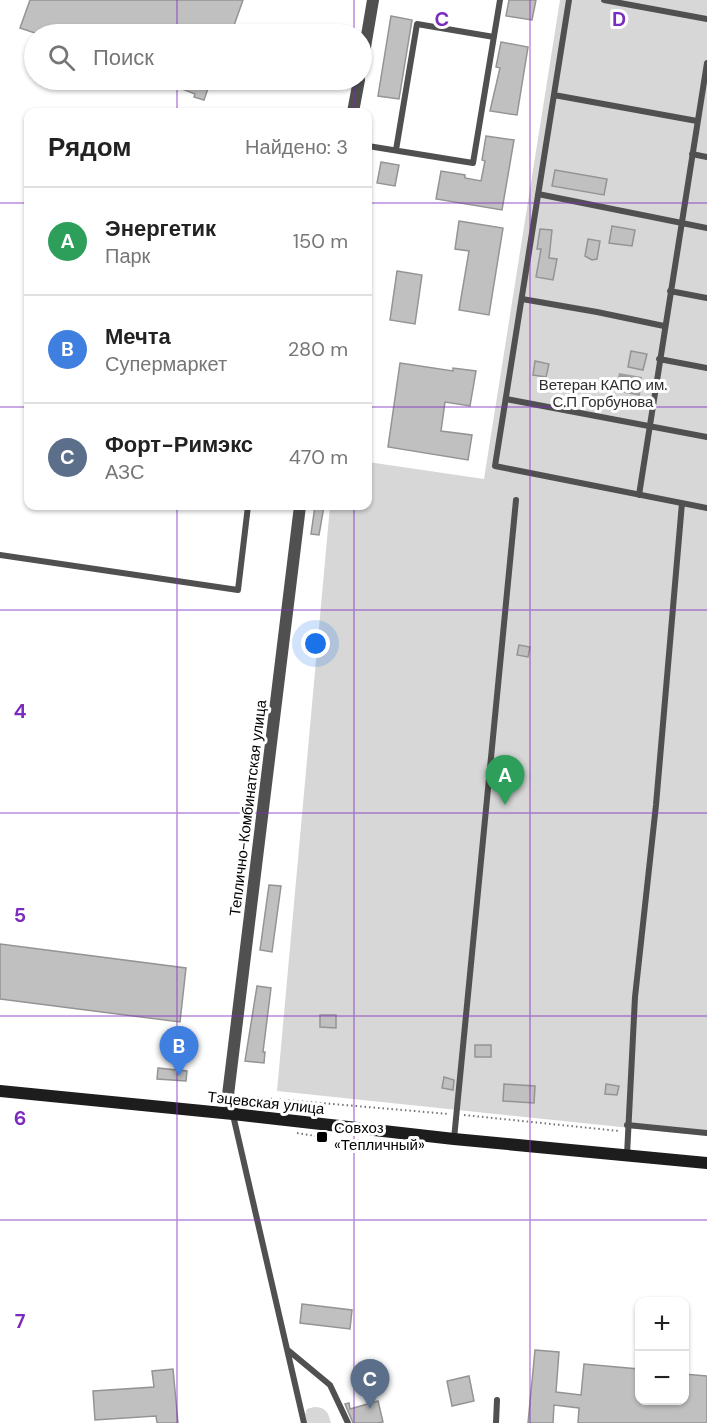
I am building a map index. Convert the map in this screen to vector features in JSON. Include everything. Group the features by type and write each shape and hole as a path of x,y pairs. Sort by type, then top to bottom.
{"main road":[{"name":"Тэцевская улица","path":"0,1091 707,1163"}],"street":[{"path":"369,24 373,0"},
{"path":"354,108 357,90"},
{"name":"Теплично-Комбинатская улица","path":"233,1114 228,1095 300,510"}],"lane":[{"path":"372,147 472,163 500,0"},
{"path":"569,0 495,466 707,508"},
{"path":"604,0 707,19"},
{"path":"396,150 417,24 494,37"},
{"path":"639,495 697,121 705,88 707,63"},
{"path":"554,95 697,121"},
{"path":"692,154 707,157"},
{"path":"538,194 707,228"},
{"path":"670,291 707,298"},
{"path":"522,299 664,326"},
{"path":"659,359 707,368"},
{"path":"506,399 707,437"},
{"path":"454,1139 516,500"},
{"path":"627,1155 635,997 656,804 682,503"},
{"path":"0,555 238,590 248,510"},
{"path":"233,1114 304,1423"},
{"path":"627,1128 707,1133"},
{"path":"289,1351 330,1385 348,1423"},
{"path":"496,1423 497,1400"}],"path":[{"path":"228,1095 627,1128"}],"green space":[{"name":"Ветеран КАПО им. С.П Горбунова","path":"560,0 707,0 707,1136 277,1091 330,510 372,510 372,463 484,479"},
{"path":"314,1407 326,1411 331,1423 307,1423 305,1415 307,1409"}],"shaded area":[{"path":"619,373 642,377 640,396 615,391"}],"building":[{"path":"30,0 243,0 235,24 24,24 24,29 20,28"},
{"path":"509,0 536,0 532,20 506,16"},
{"path":"391,16 412,20 399,99 378,96"},
{"path":"501,42 528,47 517,115 490,111 500,68 496,67"},
{"path":"185,90 208,90 204,100 194,97 195,94"},
{"path":"486,136 514,140 502,210 436,199 441,171 465,175 465,178 481,181"},
{"path":"381,162 399,165 395,186 377,183"},
{"path":"555,170 607,179 604,195 552,186"},
{"path":"459,221 503,228 489,315 459,310 469,251 455,249"},
{"path":"612,226 635,230 632,246 609,243"},
{"path":"540,229 552,230 549,258 557,259 553,280 536,277 541,249 537,249"},
{"path":"588,239 600,241 597,259 592,260 585,256"},
{"path":"397,271 422,275 415,324 390,320"},
{"path":"631,351 647,354 643,370 628,367"},
{"path":"535,361 549,364 546,377 533,375"},
{"path":"400,363 453,371 453,368 476,371 470,406 445,402 441,431 472,435 468,460 388,447"},
{"path":"314,510 323,510 319,535 311,534"},
{"path":"519,645 530,647 528,657 517,655"},
{"path":"269,885 281,886 272,952 260,950"},
{"path":"0,944 186,968 180,1022 0,999"},
{"path":"257,986 271,988 263,1052 265,1052 264,1063 245,1061"},
{"path":"320,1015 336,1015 336,1028 320,1027"},
{"path":"475,1045 491,1045 491,1057 475,1057"},
{"path":"158,1068 187,1071 186,1081 157,1079"},
{"path":"444,1077 454,1080 453,1090 442,1088"},
{"path":"504,1084 535,1086 534,1103 503,1101"},
{"path":"606,1084 619,1086 617,1095 605,1094"},
{"path":"302,1304 352,1310 350,1329 300,1323"},
{"path":"535,1350 559,1352 556,1392 581,1395 584,1364 635,1369 635,1405 689,1405 689,1374 707,1376 707,1423 578,1423 579,1408 554,1405 553,1423 528,1423"},
{"path":"173,1369 178,1423 157,1423 156,1416 95,1420 93,1391 154,1387 152,1371"},
{"path":"469,1376 474,1401 452,1406 447,1381"},
{"path":"378,1401 383,1422 353,1423 345,1404 349,1403 350,1409"}],"place":[{"name":"Энергетик","path":"505,805"},
{"name":"Мечта","path":"179,1076"},
{"name":"Совхоз «Тепличный»","path":"322,1137"},
{"name":"Форт-Римэкс","path":"370,1409"}]}
